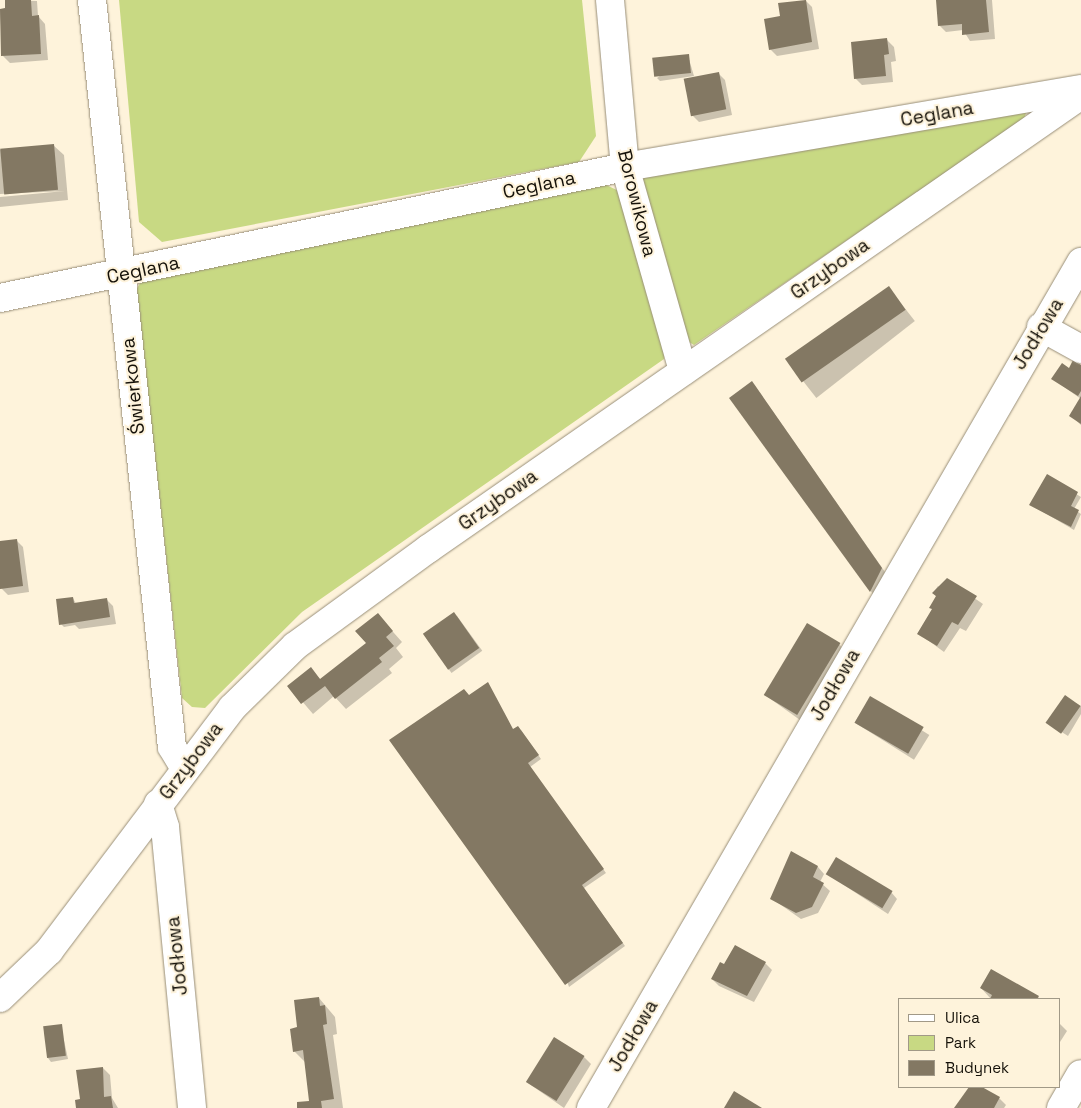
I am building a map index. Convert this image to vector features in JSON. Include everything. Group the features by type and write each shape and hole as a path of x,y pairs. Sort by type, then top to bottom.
{"street":[{"name":"Świerkowa","path":"92,0 172,746 184,769"},
{"name":"Borowikowa","path":"610,0 625,167 683,371"},
{"name":"Ceglana","path":"0,298 625,167 1081,89"},
{"name":"Grzybowa","path":"0,998 49,951 184,769 232,708 295,646 428,549 1081,95"},
{"name":"Jodłowa","path":"591,1108 1041,327 1081,262"},
{"path":"1041,327 1081,349"},
{"name":"Jodłowa","path":"158,804 165,827 192,1108"},
{"path":"1060,1108 1081,1074"}],"green space":[{"path":"119,0 582,0 596,136 579,162 162,242 139,222"},
{"path":"1023,110 1026,113 1024,119 694,345 681,337 638,181 643,173"},
{"path":"602,183 623,193 666,348 664,359 302,612 205,708 192,707 182,698 136,290 143,278"}],"building":[{"path":"5,0 31,0 32,16 39,15 41,54 1,56 0,9 5,8"},
{"path":"806,0 812,42 769,50 764,19 780,16 778,3"},
{"path":"936,0 986,0 989,32 962,35 962,24 938,26"},
{"path":"887,38 889,54 884,55 886,76 854,79 851,42"},
{"path":"689,54 691,73 654,77 652,58"},
{"path":"719,72 726,109 691,116 684,79"},
{"path":"54,144 58,190 4,195 0,149"},
{"path":"889,286 906,310 802,383 785,359"},
{"path":"1073,360 1081,365 1081,391 1078,396 1051,379 1062,363 1069,368"},
{"path":"752,381 882,568 870,592 729,398"},
{"path":"1081,396 1081,424 1069,416"},
{"path":"1047,474 1078,492 1071,506 1079,510 1071,527 1029,505"},
{"path":"17,539 23,586 0,589 0,541"},
{"path":"947,578 977,596 958,625 952,622 937,646 917,634 932,609 929,608 936,596 932,593"},
{"path":"73,597 74,603 107,598 110,617 59,625 56,599"},
{"path":"454,612 479,648 448,670 423,634"},
{"path":"378,613 393,631 386,637 394,646 379,658 382,662 335,699 325,686 301,704 287,686 311,667 320,679 366,643 355,631"},
{"path":"807,623 840,643 797,715 764,695"},
{"path":"488,682 513,729 518,726 539,755 528,763 604,869 582,885 623,943 565,985 389,740 464,689 469,695"},
{"path":"1065,695 1081,706 1061,734 1045,723"},
{"path":"870,696 924,727 908,754 854,723"},
{"path":"791,851 818,866 813,877 824,883 812,907 796,913 770,899"},
{"path":"836,857 893,891 882,908 826,874"},
{"path":"735,945 766,962 747,996 711,979 720,962 724,964"},
{"path":"991,969 1039,996 1038,998 990,998 992,995 980,988"},
{"path":"319,997 320,1006 325,1005 327,1024 323,1025 334,1099 321,1101 322,1108 297,1108 297,1102 309,1101 303,1050 293,1052 290,1029 297,1027 294,1000"},
{"path":"62,1024 66,1056 47,1058 43,1026"},
{"path":"554,1037 585,1056 556,1101 526,1082"},
{"path":"103,1067 104,1097 111,1096 113,1108 76,1108 75,1100 80,1099 76,1070"},
{"path":"968,1088 984,1088 1000,1097 994,1108 954,1108"},
{"path":"734,1091 762,1108 724,1108"}]}
